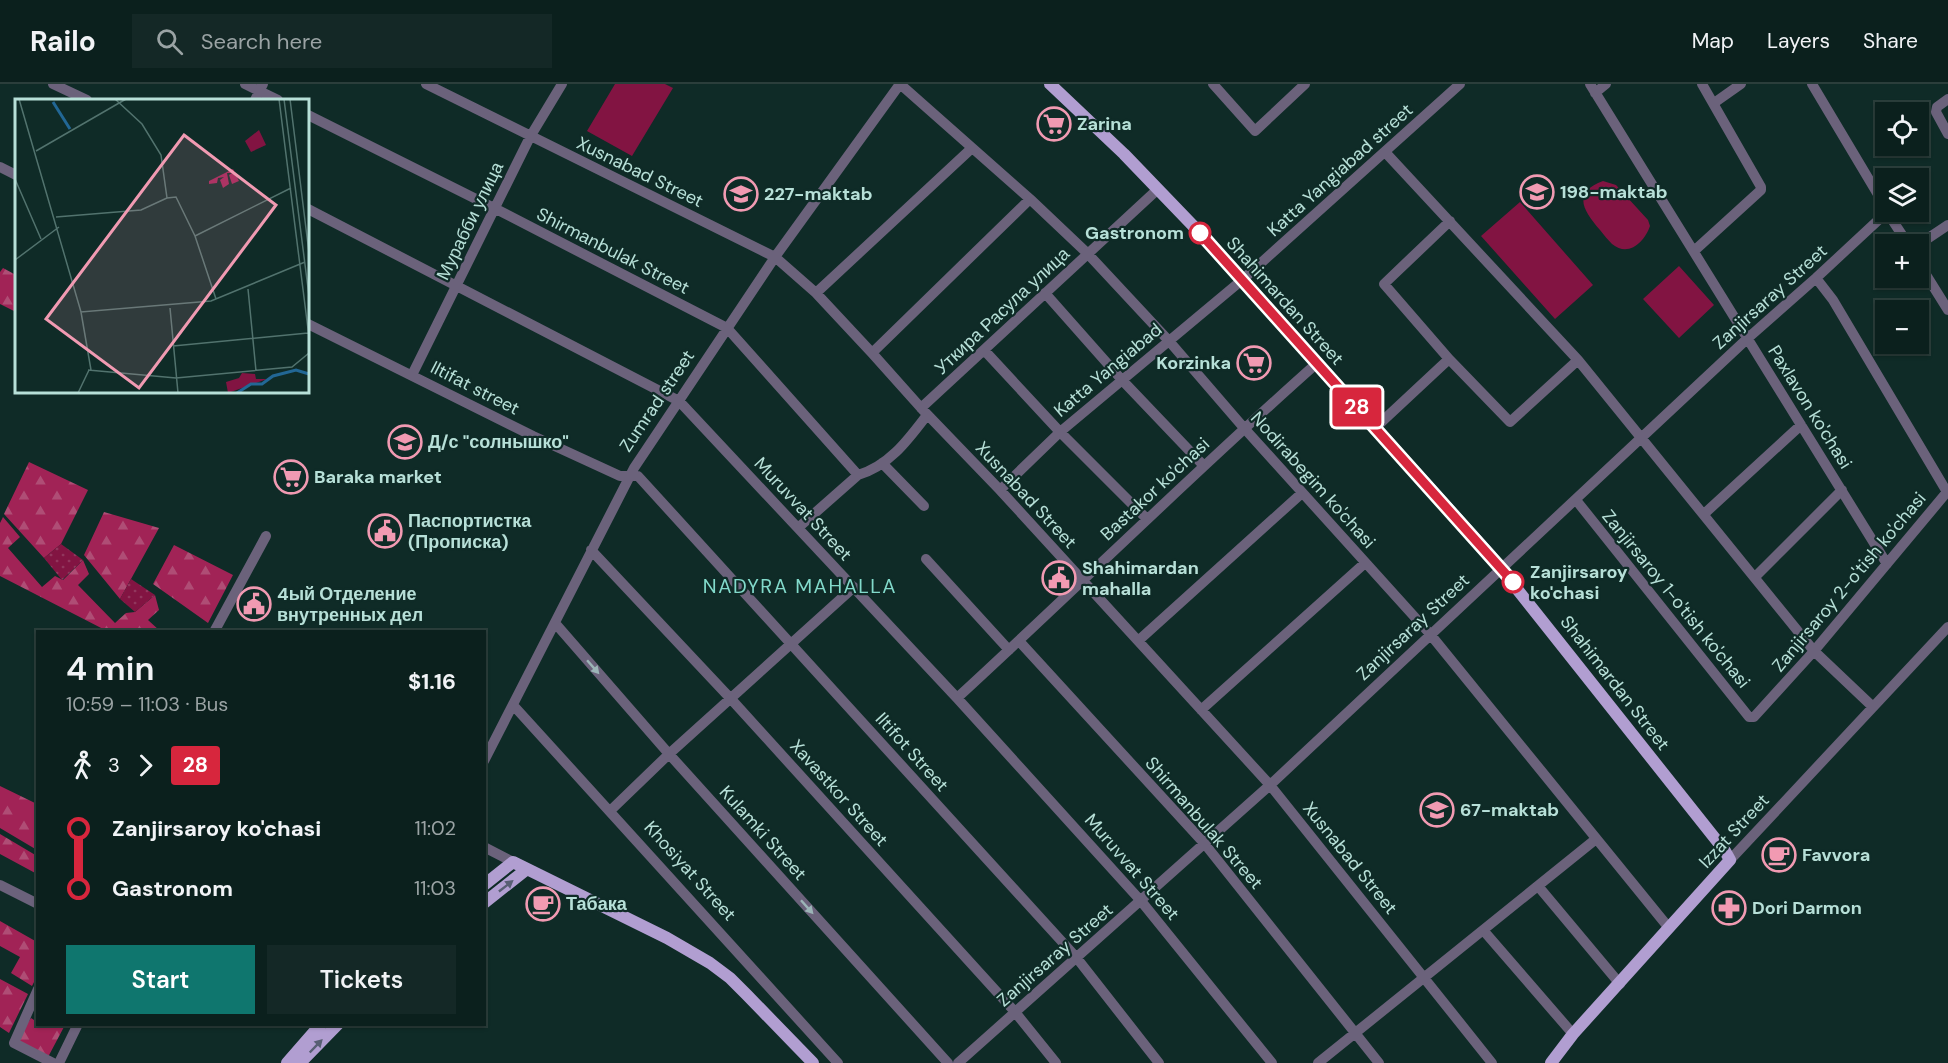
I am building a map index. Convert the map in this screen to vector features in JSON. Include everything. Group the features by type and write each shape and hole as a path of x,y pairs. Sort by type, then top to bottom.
{"main road":[{"name":"Shahimardan Street","path":"1050,84 1158,189 1501,568 1730,860"},
{"name":"Izzat Street","path":"1551,1063 1573,1034 1730,860"},
{"path":"486,883 513,862 667,938 710,963 730,978 813,1063"},
{"path":"486,901 527,869"},
{"path":"287,1063 330,1026"},
{"path":"300,1063 330,1026"}],"street":[{"path":"52,84 85,99"},
{"path":"245,84 276,99"},
{"name":"Xusnabad Street","path":"426,84 775,257 816,293 1270,785 1492,1063"},
{"name":"Мурабби улица","path":"412,375 530,137 562,84"},
{"name":"Nodirabegim ko'chasi","path":"900,84 1030,199 1088,254 1170,341 1244,428 1430,634 1669,928"},
{"name":"Zumrad street","path":"486,758 629,476 775,257 900,84"},
{"path":"1213,84 1255,130 1305,84"},
{"name":"Katta Yangiabad street","path":"1242,280 1460,84"},
{"path":"1593,89 1606,84"},
{"path":"1694,251 1761,190 1702,84"},
{"path":"1714,103 1741,84"},
{"path":"1817,86 1875,190"},
{"name":"Paxlavon ko'chasi","path":"1593,89 1887,564"},
{"path":"1948,99 1937,107 1936,112 1948,134"},
{"name":"Shirmаnbulak Street","path":"309,116 727,328 858,475"},
{"path":"816,293 972,148"},
{"path":"1385,152 1578,360 1815,651 1873,706"},
{"path":"0,167 15,174"},
{"name":"Уткира Расула улица","path":"799,528 858,475 882,463 903,445 924,412 984,350 1158,189"},
{"path":"872,352 1030,199"},
{"name":"Muruvvat Street","path":"309,210 679,401 957,698 1141,901 1272,1063"},
{"path":"1450,221 1384,284 1449,359 1510,422 1578,360"},
{"name":"Zanjirsaray Street","path":"958,1063 1270,785 1875,221"},
{"path":"1929,237 1948,225"},
{"name":"Zanjirsaroy 2-o'tish ko'chasi","path":"1752,718 1815,651 1947,492 1833,300 1816,278"},
{"name":"Katta Yangiabad","path":"1000,490 1060,432 1242,280"},
{"path":"1929,280 1948,310"},
{"path":"1045,293 1122,380 1204,466"},
{"name":"Iltifаt street","path":"309,324 533,436 620,476 629,476"},
{"path":"984,350 1060,432 1146,518"},
{"path":"1375,428 1449,359"},
{"name":"Bastakor ko'chasi","path":"957,698 1146,518 1316,364"},
{"path":"1704,514 1801,425"},
{"path":"882,463 924,506"},
{"name":"Iltifot Street","path":"629,476 638,476 1076,957 1159,1063"},
{"path":"1755,577 1842,490"},
{"path":"1138,641 1302,493"},
{"name":"Zanjirsaroy 1-o'tish ko'chasi","path":"1576,500 1752,718"},
{"path":"214,630 266,536"},
{"name":"Xavastkor Street","path":"591,550 731,699 1015,1012 1056,1063"},
{"path":"926,559 1010,650"},
{"path":"1202,711 1365,563"},
{"path":"611,810 669,754 854,587"},
{"name":"Kulamki Street","path":"555,623 669,754 948,1063"},
{"name":"Izzat Street","path":"1730,860 1948,627"},
{"name":"Shirmanbulak Street","path":"1019,641 1204,843 1379,1063"},
{"name":"Khosiyat Street","path":"513,705 611,810 838,1063"},
{"path":"1318,1063 1596,838"},
{"path":"486,848 513,862"},
{"path":"0,885 36,903"},
{"path":"1538,886 1620,984"},
{"path":"1483,930 1573,1034"},
{"path":"36,994 14,1043 52,1063"},
{"path":"59,1063 77,1026"}],"green space":[{"path":"3,268 15,274 15,312 0,304 0,272"},
{"path":"29,462 88,490 61,544 44,558 4,514"},
{"path":"104,512 159,528 120,599 84,555"},
{"path":"3,517 20,537 8,548 42,587 55,576 63,580 83,560 89,574 78,585 115,623 126,613 135,612 155,595 159,610 148,620 159,630 105,630 0,576 0,523"},
{"path":"174,545 233,575 208,623 153,584"},
{"path":"0,786 36,804 36,849 0,828"},
{"path":"0,834 36,855 36,873 0,854"},
{"path":"0,921 36,941 36,978 32,986 11,973 20,957 0,946"},
{"path":"0,979 28,994 9,1033 0,1027"},
{"path":"31,1018 36,1021 36,1026 64,1026 47,1059 14,1043"}],"shaded area":[{"path":"615,84 665,84 673,88 632,156 587,131"},
{"path":"1603,181 1616,185 1648,220 1650,226 1648,232 1636,246 1624,249 1612,244 1585,209 1584,197 1587,191"},
{"path":"1520,202 1593,285 1555,319 1481,236"},
{"path":"1679,266 1714,305 1679,338 1643,299"},
{"path":"61,544 83,560 62,580 44,558"},
{"path":"131,579 155,595 135,612 120,599"}],"bus line":[{"name":"28","path":"1200,233 1513,582"}],"place":[{"name":"Zarina","path":"1054,124"},
{"name":"198-maktab","path":"1537,192"},
{"name":"227-maktab","path":"741,194"},
{"name":"Gastronom","path":"1200,233"},
{"name":"Korzinka","path":"1254,363"},
{"name":"Д/с \"солнышко\"","path":"405,442"},
{"name":"Baraka market","path":"291,477"},
{"name":"Паспортистка (Прописка)","path":"385,531"},
{"name":"Shahimardan mahalla","path":"1059,578"},
{"name":"Zanjirsaroy ko'chasi","path":"1513,582"},
{"name":"4ый Отделение внутренных дел","path":"254,604"},
{"name":"67-maktab","path":"1437,810"},
{"name":"Favvora","path":"1779,855"},
{"name":"Табака","path":"543,904"},
{"name":"Dori Darmon","path":"1729,908"}],"district":[{"name":"NADYRA MAHALLA","path":"800,586"}]}
